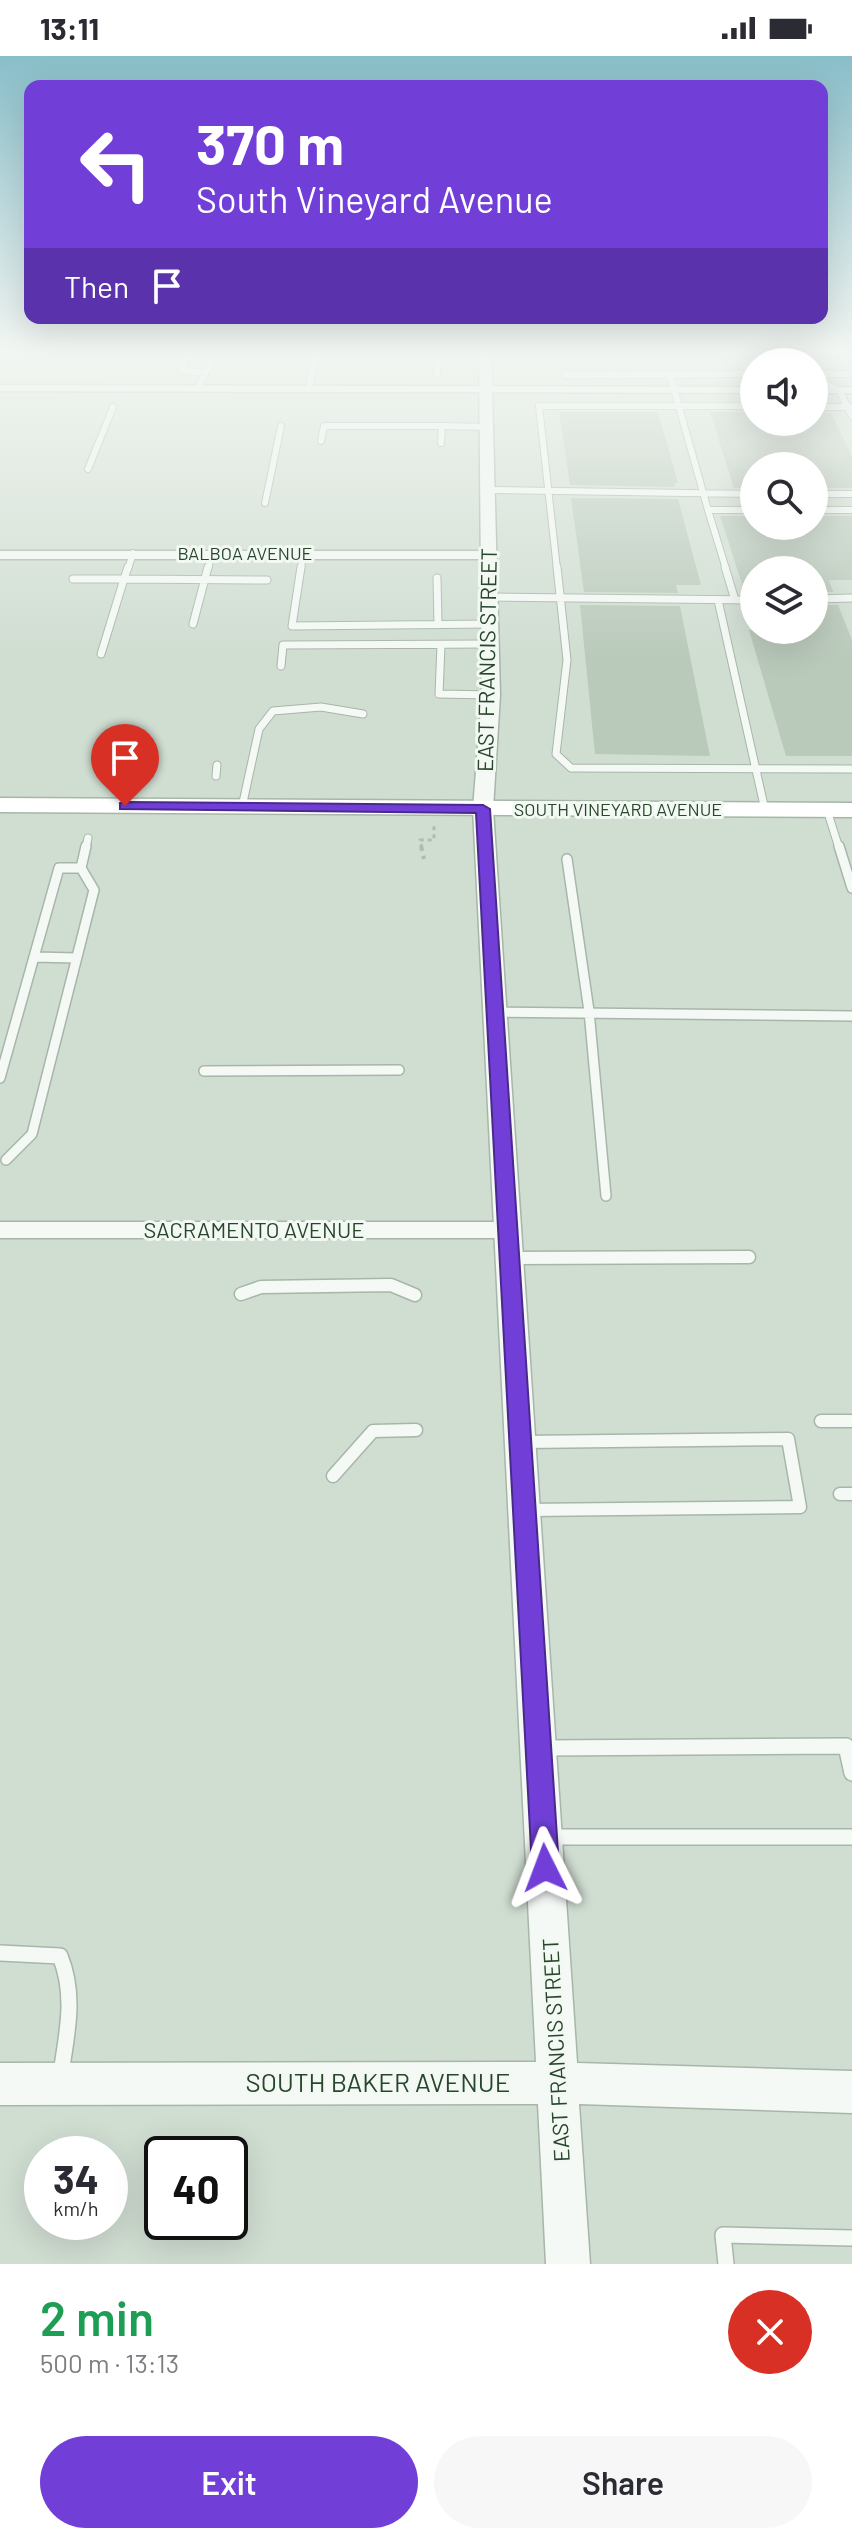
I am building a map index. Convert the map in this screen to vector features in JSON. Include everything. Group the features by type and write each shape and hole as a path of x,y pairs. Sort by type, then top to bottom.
{"main road":[{"name":"SOUTH VINEYARD AVENUE","path":"0,805 852,810"}],"street":[{"name":"EAST FRANCIS STREET","path":"488,453 491,695 483,809 568,2264"},
{"name":"BALBOA AVENUE","path":"0,555 489,555"},
{"name":"SACRAMENTO AVENUE","path":"0,1230 510,1244"},
{"name":"SOUTH BAKER AVENUE","path":"0,2084 557,2083 852,2092"}],"lane":[{"path":"88,469 94,453"},
{"path":"265,503 275,453"},
{"path":"544,453 567,660 556,754 571,768 852,769"},
{"path":"692,453 735,600"},
{"path":"488,490 740,493"},
{"path":"828,494 852,494"},
{"path":"708,510 740,510"},
{"path":"828,510 852,510"},
{"path":"101,654 133,553"},
{"path":"193,624 212,553"},
{"path":"303,554 292,626 490,624"},
{"path":"437,578 438,625"},
{"path":"73,579 267,580"},
{"path":"490,597 740,600"},
{"path":"828,599 852,598"},
{"path":"718,600 765,810"},
{"path":"281,666 283,645 491,644"},
{"path":"441,645 439,694 491,695"},
{"path":"242,807 259,729 273,711 321,707 363,714"},
{"path":"216,776 217,765"},
{"path":"827,810 852,888"},
{"path":"6,1160 32,1134 94,890 81,868 88,838"},
{"path":"567,859 589,1011 606,1196"},
{"path":"0,1078 59,868 81,868"},
{"path":"34,957 76,958"},
{"path":"496,1012 852,1016"},
{"path":"204,1071 399,1070"},
{"path":"510,1244 749,1257"},
{"path":"241,1294 261,1287 391,1285 415,1295"},
{"path":"821,1421 852,1421"},
{"path":"333,1476 373,1431 416,1430"},
{"path":"521,1443 788,1439 800,1507 525,1510"},
{"path":"539,1748 846,1746 852,1773"},
{"path":"544,1837 852,1837"},
{"path":"0,1953 60,1956 69,1973 70,2001 60,2083"},
{"path":"726,2264 723,2235 852,2238"}],"path":[{"path":"424,859 420,840 434,840 434,826"}],"shaded area":[{"path":"0,453 740,453 740,540 828,540 828,453 852,453 852,2264 0,2264"}],"building":[{"path":"565,453 670,453 678,483 674,483 675,487 570,485"},
{"path":"723,453 740,453 740,488 734,488"},
{"path":"828,453 850,453 852,488 828,488"},
{"path":"571,498 678,499 701,585 676,585 678,593 584,592"},
{"path":"720,516 740,516 740,540 828,540 828,516 852,516 852,580 829,580 833,592 828,592 828,556 740,556 740,578"},
{"path":"580,605 680,606 710,756 595,754"},
{"path":"828,605 838,605 852,640 852,756 786,756 753,644 828,644"}],"route":[{"path":"125,806 483,809 545,1868"}]}
